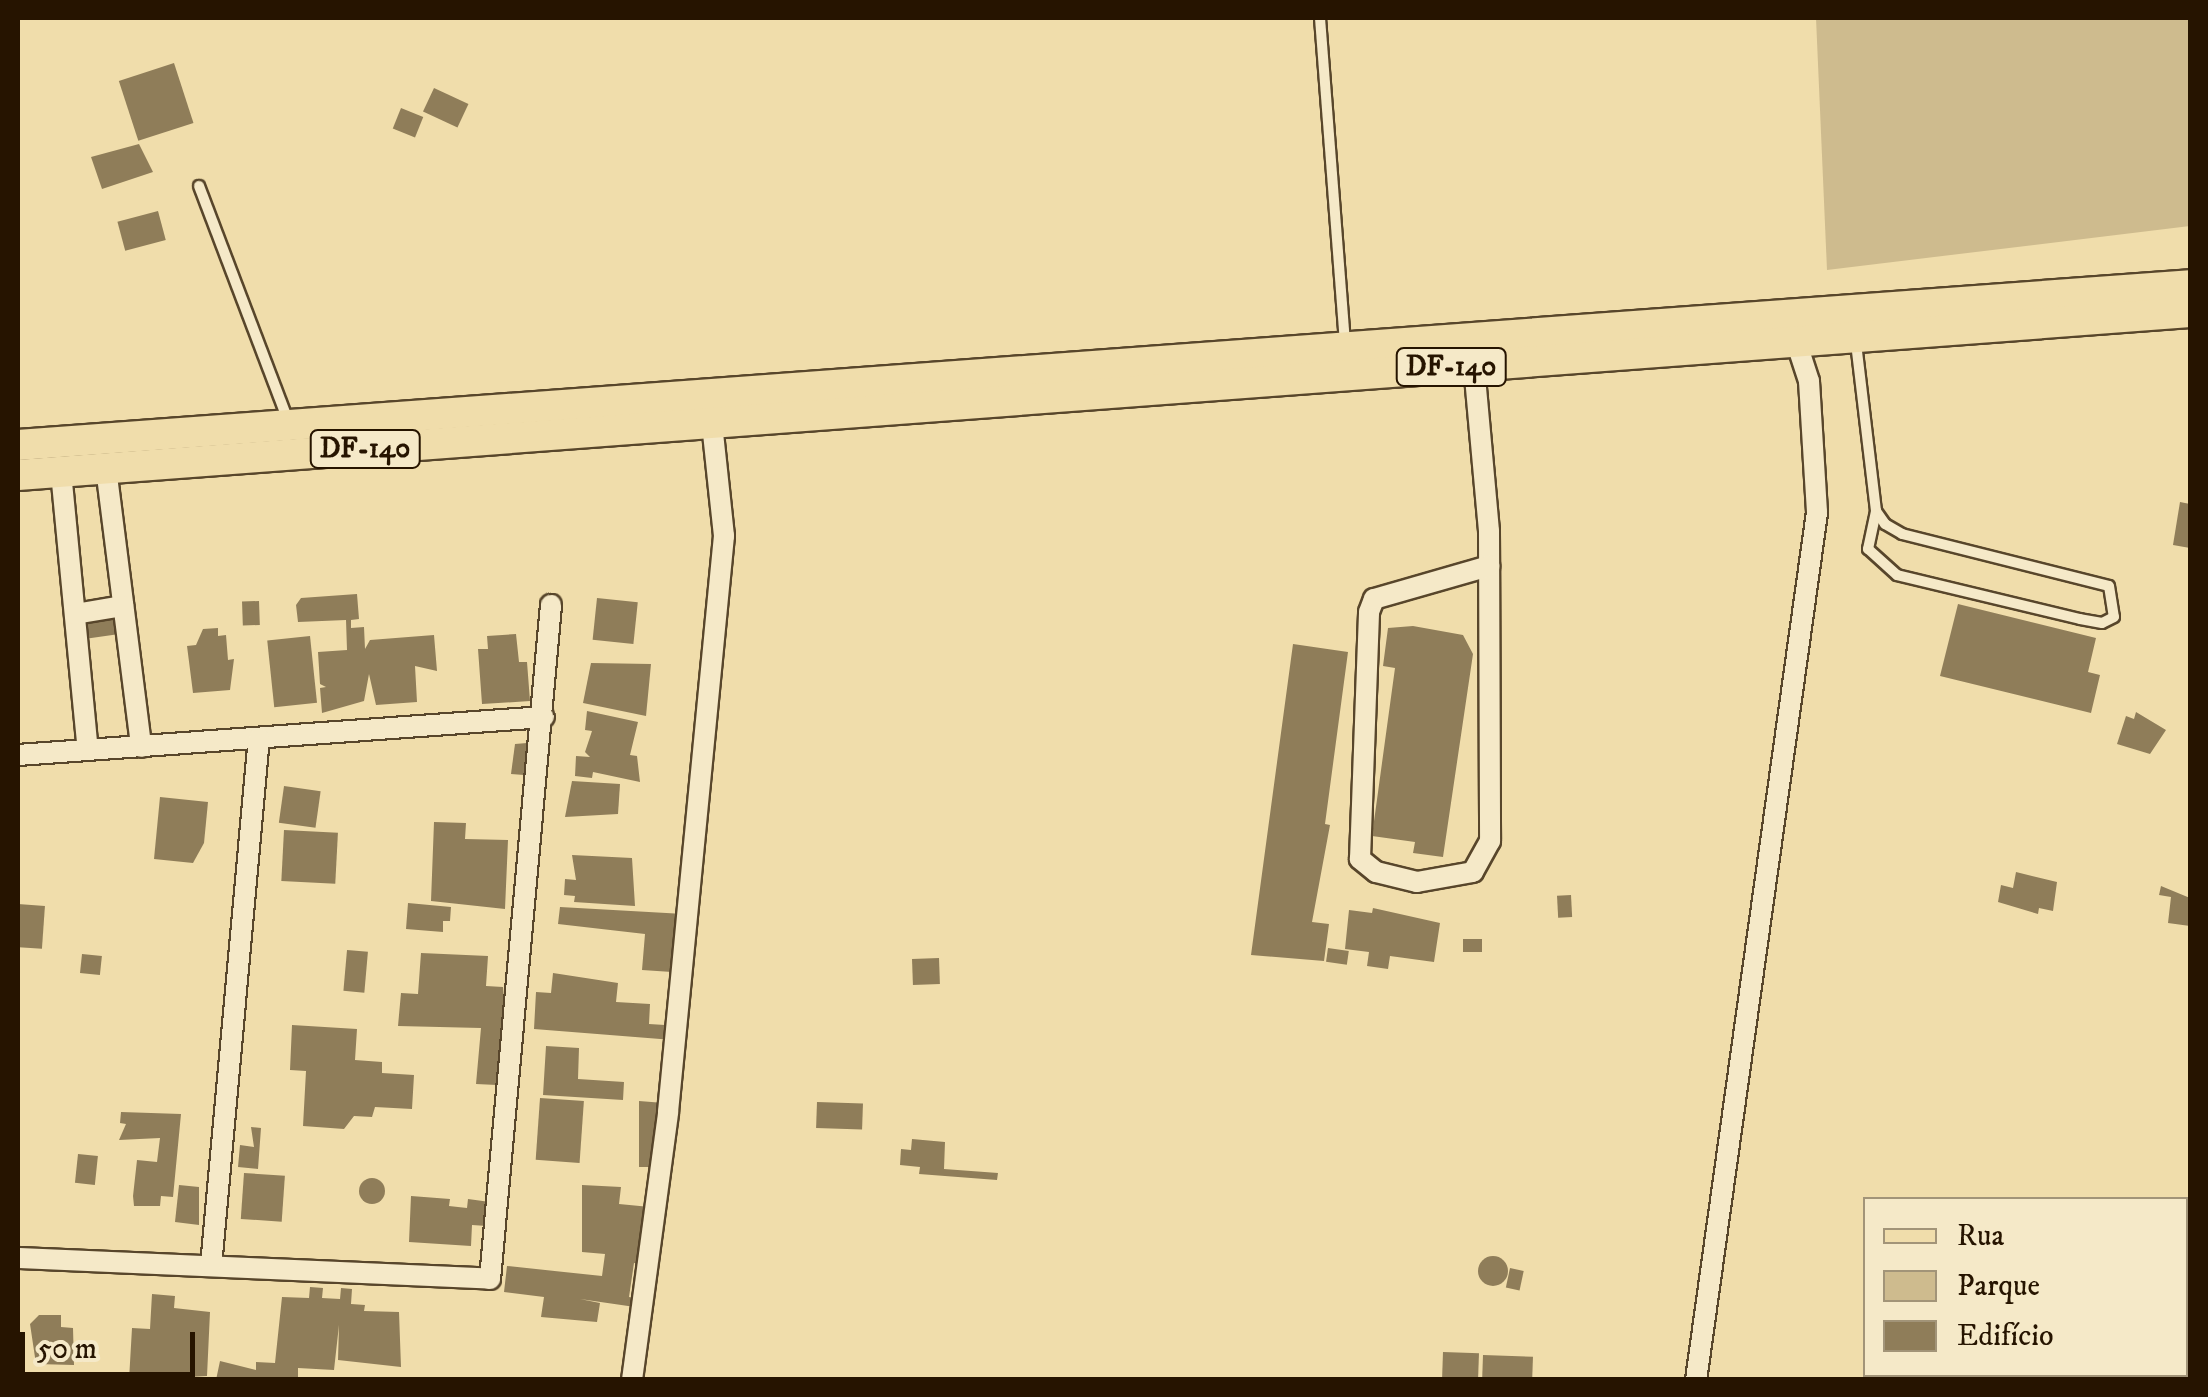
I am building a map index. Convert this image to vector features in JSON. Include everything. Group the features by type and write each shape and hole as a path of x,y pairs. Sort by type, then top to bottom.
{"main road":[{"name":"DF-140","path":"18,445 289,421 2190,284"},
{"name":"DF-140","path":"18,475 2190,312"}],"street":[{"path":"1696,1380 1818,512 1810,382 1796,341"},
{"path":"1474,366 1490,566 1490,842 1473,872 1418,882 1376,872 1360,859 1369,612 1374,599 1490,566"},
{"path":"632,1380 668,1112 724,536 712,422"},
{"path":"106,468 141,747"},
{"path":"61,472 88,750"},
{"path":"75,614 123,606"},
{"path":"18,1258 490,1279 544,717 551,606"},
{"path":"18,754 544,717"},
{"path":"211,1266 260,738"}],"lane":[{"path":"1320,18 1345,346"},
{"path":"200,186 289,421"},
{"path":"1855,337 1876,510 1867,529 1868,549 1897,576 2080,619 2102,622 2114,617 2109,586 1902,534 1876,510"}],"green space":[{"path":"1816,18 2190,18 2190,226 1827,270"}],"building":[{"path":"174,63 193,123 138,141 119,81"},
{"path":"434,88 468,104 457,128 423,112"},
{"path":"401,108 423,117 415,137 393,128"},
{"path":"139,144 153,172 102,189 91,157"},
{"path":"158,211 166,240 125,251 117,222"},
{"path":"2180,502 2190,504 2190,548 2173,545"},
{"path":"357,594 359,619 351,620 351,628 364,627 365,649 370,640 434,635 437,671 415,666 417,702 376,705 369,674 364,701 322,713 320,688 326,687 320,684 318,652 347,650 346,620 298,622 296,605 301,598"},
{"path":"597,598 638,602 633,644 593,640"},
{"path":"259,601 260,625 243,626 242,602"},
{"path":"1958,604 2096,638 2088,672 2100,675 2091,713 1940,676"},
{"path":"118,612 121,634 69,641 66,619"},
{"path":"1413,626 1463,635 1473,654 1443,857 1413,853 1415,842 1372,836 1395,668 1383,666 1388,628"},
{"path":"218,628 218,636 226,635 228,660 234,659 230,690 193,693 187,646 196,645 203,629"},
{"path":"516,634 519,662 527,662 530,701 482,704 478,649 488,649 487,636"},
{"path":"310,636 317,703 274,707 267,640"},
{"path":"1293,644 1348,652 1325,824 1330,825 1312,922 1329,924 1324,961 1251,955"},
{"path":"591,663 651,664 646,716 583,703"},
{"path":"587,711 638,722 630,755 637,756 640,782 593,772 592,778 575,776 576,756 590,757 585,752 592,731 585,730"},
{"path":"2136,712 2166,730 2150,754 2117,744 2126,716 2134,719"},
{"path":"527,743 524,775 511,774 515,744"},
{"path":"572,781 620,784 618,814 565,817"},
{"path":"284,786 321,791 315,828 279,823"},
{"path":"160,797 208,802 204,843 193,863 154,859"},
{"path":"434,822 466,823 465,839 508,840 505,909 431,901"},
{"path":"284,830 338,833 335,884 281,881"},
{"path":"572,855 632,858 635,906 574,902 575,896 564,895 565,879 576,880"},
{"path":"2016,872 2057,882 2053,911 2039,908 2038,914 1998,902 2001,885 2013,888"},
{"path":"2161,886 2190,898 2190,926 2168,923 2171,897 2159,895"},
{"path":"1571,895 1572,917 1558,918 1557,896"},
{"path":"408,903 451,907 450,921 443,921 443,932 406,929"},
{"path":"18,904 45,906 42,949 18,947"},
{"path":"560,907 684,914 672,972 642,970 645,934 558,924"},
{"path":"1373,908 1440,923 1434,962 1390,956 1388,969 1367,966 1369,952 1345,949 1349,910 1372,913"},
{"path":"1463,939 1482,939 1482,952 1463,952"},
{"path":"1328,948 1349,951 1347,965 1326,962"},
{"path":"347,950 368,952 364,993 343,991"},
{"path":"421,953 488,956 486,986 503,987 504,1000 497,1085 476,1084 481,1028 398,1026 401,993 418,994"},
{"path":"82,954 102,956 100,975 80,973"},
{"path":"939,958 940,984 913,985 912,959"},
{"path":"553,973 618,983 616,1002 650,1004 649,1024 665,1025 673,1040 534,1029 536,992 551,993"},
{"path":"292,1025 357,1029 355,1060 382,1062 382,1073 414,1075 412,1109 375,1107 372,1117 354,1116 344,1129 303,1126 306,1071 290,1070"},
{"path":"546,1046 579,1048 578,1079 624,1082 623,1100 543,1095"},
{"path":"540,1098 584,1101 580,1163 536,1160"},
{"path":"639,1101 664,1103 655,1167 639,1167"},
{"path":"817,1102 863,1104 862,1130 816,1128"},
{"path":"121,1112 181,1114 173,1197 161,1196 160,1206 134,1206 133,1196 137,1160 157,1162 160,1138 119,1140 126,1124 120,1123"},
{"path":"251,1127 261,1128 258,1169 238,1167 240,1145 254,1147"},
{"path":"912,1139 945,1142 944,1169 998,1173 997,1180 919,1174 920,1167 900,1165 901,1149 911,1150"},
{"path":"78,1154 98,1156 95,1185 75,1183"},
{"path":"244,1173 285,1176 282,1222 241,1219"},
{"path":"372,1178 381,1182 385,1191 381,1200 372,1204 363,1200 359,1191 363,1182"},
{"path":"179,1185 199,1187 199,1225 175,1222"},
{"path":"582,1185 621,1187 619,1204 650,1207 642,1264 634,1263 629,1297 636,1298 635,1307 580,1299 600,1303 597,1322 541,1317 544,1297 504,1292 507,1266 602,1276 605,1254 582,1252"},
{"path":"411,1196 450,1199 449,1206 467,1208 468,1199 490,1202 487,1226 472,1225 471,1246 409,1242"},
{"path":"1493,1256 1507,1265 1508,1271 1499,1285 1493,1286 1479,1277 1478,1271 1487,1257"},
{"path":"1510,1268 1524,1271 1520,1290 1506,1288"},
{"path":"310,1287 323,1288 322,1298 340,1299 341,1288 352,1289 351,1304 365,1305 364,1311 399,1312 401,1367 338,1360 339,1325 334,1370 298,1368 298,1380 216,1380 220,1361 256,1370 256,1362 275,1363 282,1297 309,1298"},
{"path":"152,1294 175,1296 174,1308 210,1312 207,1376 129,1380 132,1328 150,1329"},
{"path":"39,1315 61,1315 61,1327 73,1328 74,1365 36,1364 30,1324"},
{"path":"1443,1352 1479,1353 1478,1380 1442,1380"},
{"path":"1483,1355 1533,1357 1532,1380 1482,1380"}]}
